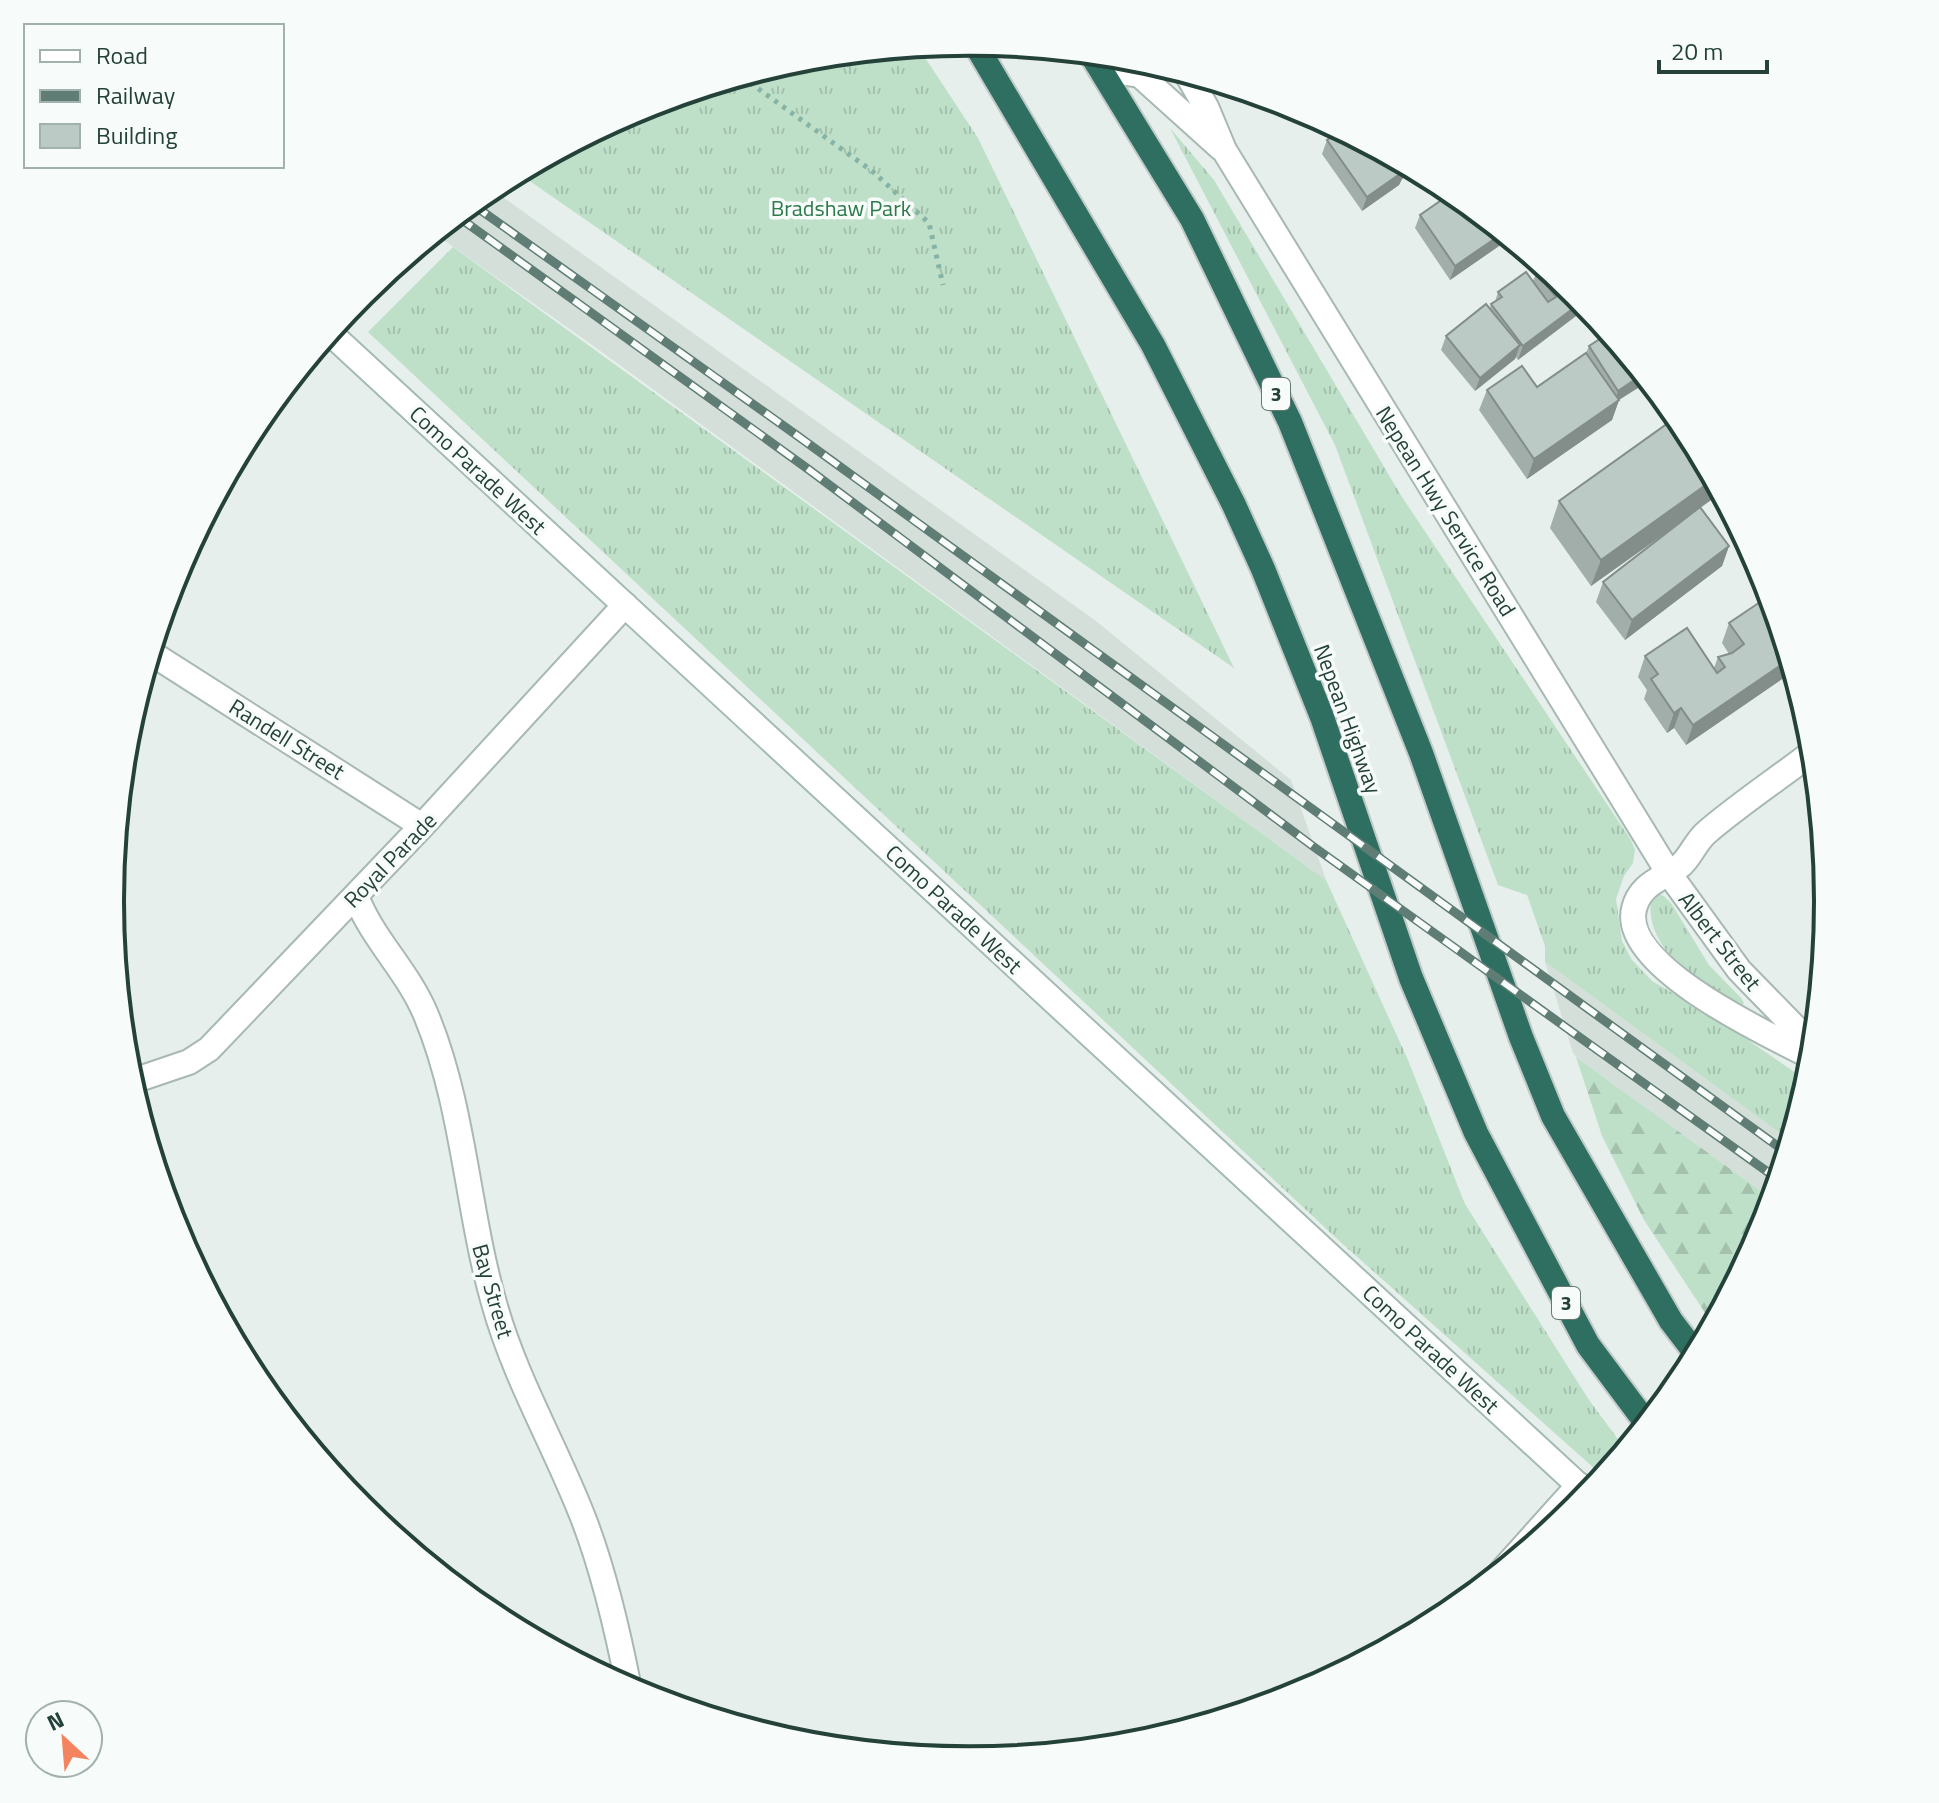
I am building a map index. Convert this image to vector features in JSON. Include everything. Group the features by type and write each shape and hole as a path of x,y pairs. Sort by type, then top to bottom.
{"highway":[{"name":"Nepean Highway","path":"983,56 1153,345 1234,505 1322,717 1411,978 1476,1133 1588,1345 1641,1415"},
{"name":"3","path":"1099,66 1192,219 1290,422 1421,753 1527,1052 1553,1116 1671,1321 1689,1345"}],"street":[{"name":"Nepean Hwy Service Road","path":"1127,71 1140,75 1224,150"},
{"name":"Nepean Hwy Service Road","path":"1194,87 1224,150 1668,872"},
{"name":"Como Parade West","path":"338,340 1579,1486"},
{"name":"Royal Parade","path":"143,1078 189,1062 209,1049 422,826 625,605"},
{"name":"Randell Street","path":"160,659 422,826"},
{"path":"1668,872 1684,861 1709,830 1803,759"},
{"name":"Albert Street","path":"1801,1051 1729,1014 1688,988 1651,955 1637,932 1633,913 1641,894 1650,883 1668,872 1739,970 1804,1037"},
{"name":"Bay Street","path":"356,896 370,924 409,981 434,1037 453,1106 477,1239 493,1303 521,1379 571,1488 599,1561 625,1674"}],"path":[{"path":"753,85 872,171 929,223 943,285"}],"shaded area":[{"path":"502,197 1096,621 1291,780 1326,880 444,240"},
{"path":"1545,962 1782,1134 1763,1193 1576,1057"}],"green space":[{"name":"Bradshaw Park","path":"925,58 978,138 1234,668 529,180 596,143 698,101 805,72 859,63"},
{"path":"1170,128 1214,180 1402,497 1631,840 1635,850 1633,863 1624,876 1616,899 1622,941 1632,960 1652,981 1713,1016 1797,1074 1782,1134 1545,962 1545,946 1527,895 1498,885 1335,445"},
{"path":"453,247 1326,880 1408,1060 1465,1204 1589,1400 1619,1441 1605,1459 1595,1469 1336,1238 368,332"},
{"path":"1657,894 1671,903 1709,965 1741,998 1744,1003 1741,1007 1693,976 1666,950 1656,935 1651,917 1651,898"},
{"path":"1576,1057 1763,1193 1751,1225 1707,1315 1644,1220 1602,1136"}],"building":[{"path":"1331,137 1343,143 1400,174 1367,197 1327,140"},
{"path":"1442,200 1494,239 1455,266 1420,215"},
{"path":"1526,272 1548,302 1556,297 1544,283 1572,309 1523,346 1491,304 1502,297 1498,292"},
{"path":"1486,304 1520,345 1480,378 1446,336"},
{"path":"1600,339 1634,380 1618,391 1589,346"},
{"path":"1586,353 1619,400 1534,459 1487,390 1522,366 1537,387"},
{"path":"1667,424 1705,485 1601,560 1559,501"},
{"path":"1700,507 1729,546 1632,620 1603,582"},
{"path":"1760,602 1781,665 1693,725 1681,708 1674,713 1651,679 1658,674 1645,656 1687,628 1717,673 1725,667 1718,657 1732,653 1744,644 1729,623"}],"railway":[{"path":"482,211 795,434 1778,1146"},
{"path":"466,223 808,469 1314,847 1770,1173"}]}
